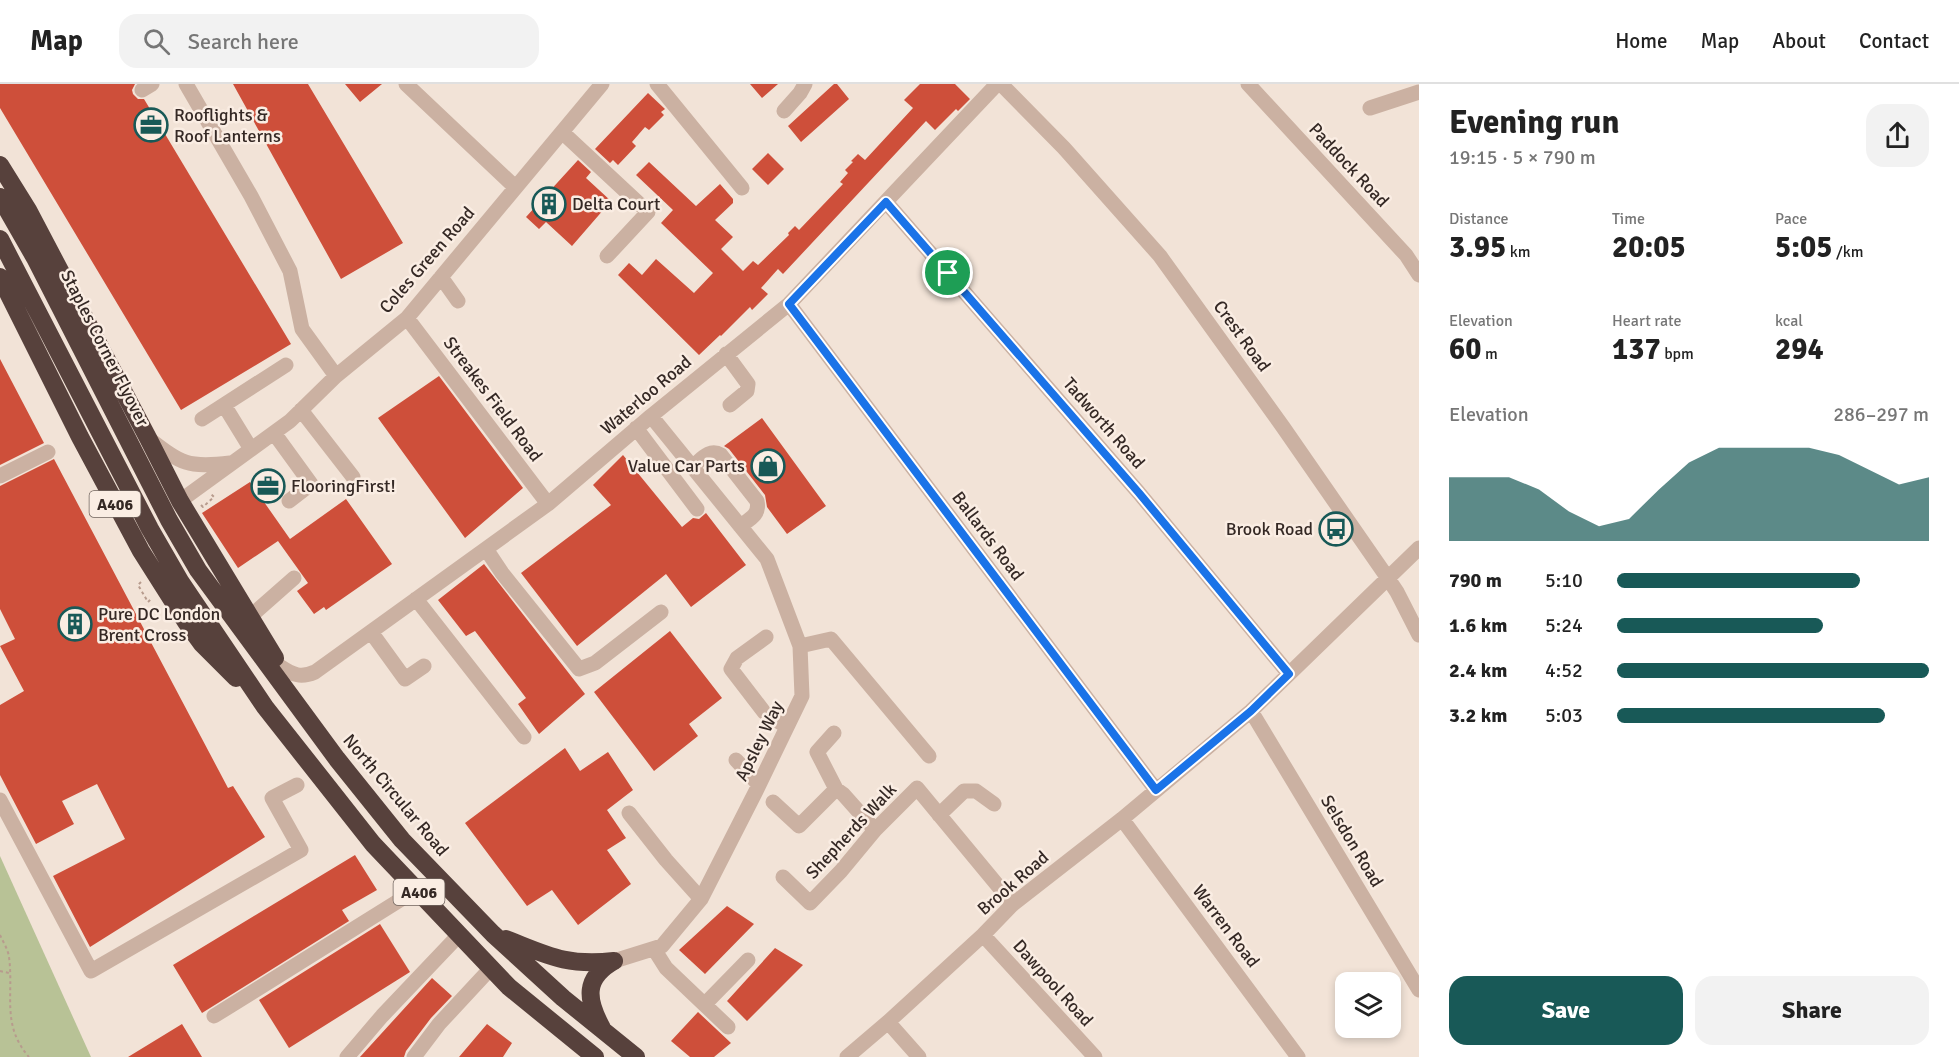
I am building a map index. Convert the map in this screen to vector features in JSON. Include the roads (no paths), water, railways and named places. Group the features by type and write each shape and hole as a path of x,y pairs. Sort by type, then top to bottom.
{"highway":[{"name":"A406","path":"0,165 27,210 180,501 251,616 314,726"},
{"name":"Staples Corner Flyover","path":"0,197 35,258 169,520"},
{"name":"A406","path":"0,239 8,273 113,500 160,581 202,644 265,707"},
{"name":"A406","path":"8,273 180,581 265,707 373,844 416,890 509,987 595,1057"},
{"name":"North Circular Road","path":"169,520 198,570 402,840 493,934 604,1032 636,1057"},
{"path":"493,934 549,957 571,962 614,961"},
{"path":"604,1032 592,1005 592,986 600,969 614,961"}],"street":[{"path":"186,84 251,196 290,271 302,329 336,376"},
{"path":"406,84 515,188"},
{"name":"Coles Green Road","path":"180,501 274,433 336,376 407,318 603,84"},
{"path":"657,84 742,188"},
{"path":"784,111 805,84"},
{"name":"Waterloo Road","path":"281,667 294,675 305,676 315,672 548,504 636,428 789,304 999,84"},
{"name":"Crest Road","path":"999,84 1064,148 1160,256 1276,417 1397,592 1419,635"},
{"name":"Paddock Road","path":"1248,84 1406,255 1419,275"},
{"path":"1370,108 1419,92"},
{"path":"562,132 648,212 607,256"},
{"name":"Tadworth Road","path":"886,202 1139,493 1289,674"},
{"path":"441,277 458,301"},
{"name":"Ballards Road","path":"789,304 1156,790"},
{"name":"Streakes Field Road","path":"407,318 548,504"},
{"path":"726,354 748,384 747,390 730,405"},
{"path":"202,419 286,365"},
{"path":"224,405 251,449"},
{"path":"301,410 353,477"},
{"name":"Apsley Way","path":"614,961 662,946 701,899 802,696 800,646 767,559 651,416"},
{"path":"636,428 697,509"},
{"path":"274,433 311,484 289,501"},
{"name":"Coles Green Road","path":"148,438 181,462 203,466 233,462"},
{"path":"0,476 48,452"},
{"path":"692,468 709,453 716,452 721,455 757,501 757,514 740,526"},
{"name":"Brook Road","path":"847,1057 983,935 1013,904 1122,819 1251,711 1419,548"},
{"path":"486,549 502,573 579,669 595,663 661,612"},
{"path":"251,616 294,578"},
{"path":"416,599 524,737"},
{"path":"371,632 405,680 424,666"},
{"path":"766,637 737,658 731,669 764,711 787,727"},
{"path":"800,646 831,639 929,756"},
{"name":"Selsdon Road","path":"1251,711 1419,990"},
{"path":"834,733 817,752 836,789 876,830"},
{"path":"736,760 759,785"},
{"path":"0,800 91,971 301,850 272,798 297,785"},
{"name":"Shepherds Walk","path":"783,877 810,903 917,788 1013,904"},
{"path":"773,802 799,826 836,789"},
{"path":"939,814 964,791 976,791 994,804"},
{"path":"629,813 666,860 701,899"},
{"name":"Warren Road","path":"1122,819 1298,1057"},
{"path":"214,1016 416,890"},
{"path":"346,1057 459,935"},
{"name":"Dawpool Road","path":"983,935 1095,1057"},
{"path":"654,949 666,968 728,1028"},
{"path":"705,1004 748,960"},
{"path":"414,1057 439,1024 491,968"},
{"path":"888,1022 919,1057"}],"place":[{"name":"Rooflights & Roof Lanterns","path":"151,125"},
{"name":"Delta Court","path":"549,204"},
{"name":"Value Car Parts","path":"768,466"},
{"name":"FlooringFirst!","path":"268,486"},
{"name":"Brook Road","path":"1336,529"},
{"name":"Pure DC London Brent Cross","path":"75,624"}]}
